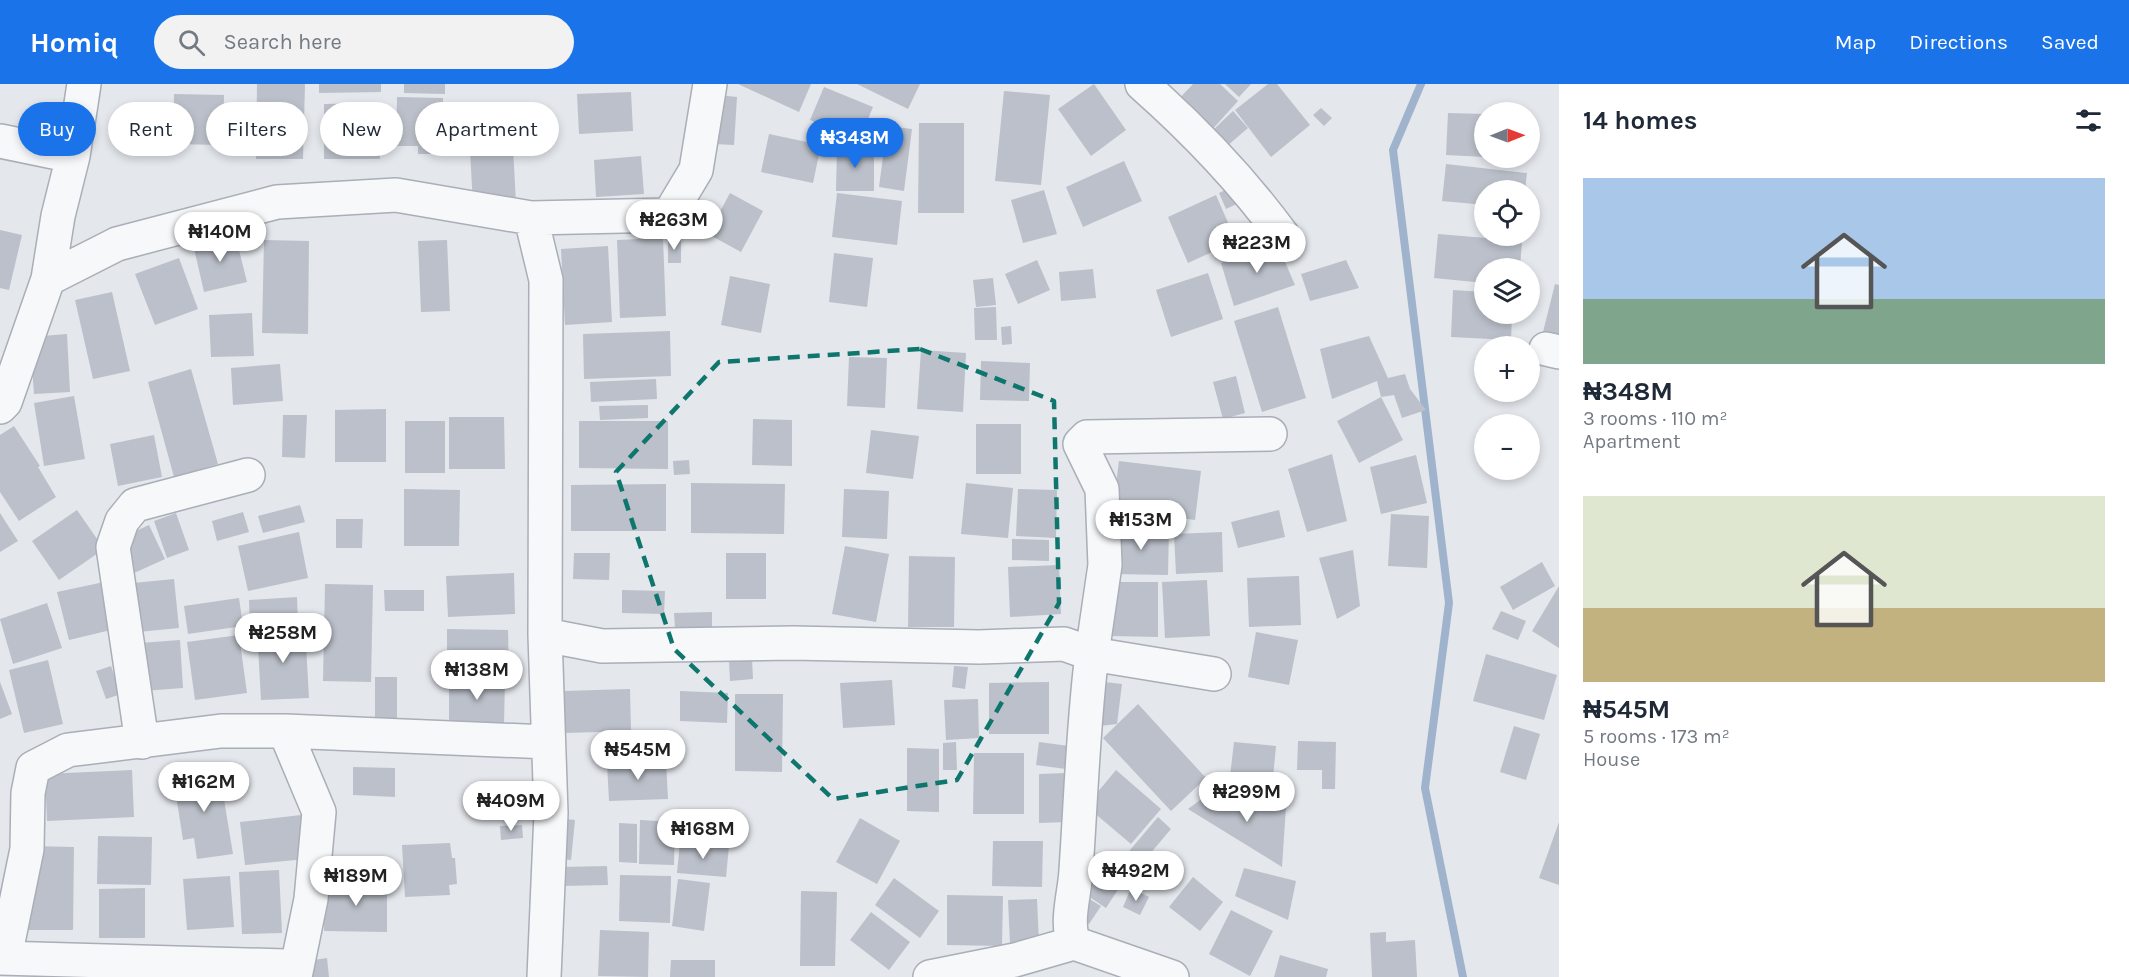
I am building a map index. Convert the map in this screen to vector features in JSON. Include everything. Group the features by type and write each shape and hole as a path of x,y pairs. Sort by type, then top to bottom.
{"street":[{"path":"81,102 84,84"},
{"path":"48,279 117,244 277,202 396,195 531,218 669,214 696,170 710,84"},
{"path":"1142,84 1228,168 1253,195 1283,236"},
{"path":"0,141 18,145"},
{"path":"0,407 5,402 48,279 58,216 73,156"},
{"path":"531,218 546,280 545,635 551,813 544,977"},
{"path":"1074,943 1070,932 1087,692 1105,565 1102,489 1080,444 1087,437 1270,434"},
{"path":"142,742 113,547 122,521 135,506 248,474"},
{"path":"545,635 602,646 793,643 979,647 1064,644 1092,654 1214,674"},
{"path":"285,731 319,812 311,899 295,973 285,966 3,957 27,849 28,793 33,768 68,750 221,731 285,731 548,742"},
{"path":"930,977 1015,960 1074,943 1172,977"}],"highlighted area":[{"path":"920,349 1054,401 1059,603 957,780 833,799 674,649 616,472 719,362"}],"building":[{"path":"257,84 305,84 305,102 257,102"},
{"path":"319,84 381,84 381,92 319,93"},
{"path":"404,84 445,84 445,94 404,93"},
{"path":"738,84 811,84 799,112"},
{"path":"857,84 920,84 908,109"},
{"path":"1094,84 1126,130 1091,156 1058,109"},
{"path":"1193,84 1220,84 1238,101 1209,133 1176,102"},
{"path":"1225,84 1251,84 1239,97"},
{"path":"1268,84 1277,84 1310,125 1271,157 1235,110"},
{"path":"824,87 873,107 859,141 810,120"},
{"path":"1004,91 1050,95 1041,185 995,181"},
{"path":"631,92 633,131 579,134 577,94"},
{"path":"174,94 224,95 224,102 206,102 206,145 194,144 194,102 174,102"},
{"path":"718,95 737,97 734,145 714,144"},
{"path":"397,97 443,98 443,102 415,102 415,146 403,146 403,102 397,102"},
{"path":"1321,108 1332,118 1324,126 1313,115"},
{"path":"1233,111 1248,128 1226,147 1212,131"},
{"path":"1448,113 1474,114 1474,156 1446,155"},
{"path":"919,123 964,123 964,213 918,213"},
{"path":"887,126 912,129 904,191 879,187"},
{"path":"769,134 821,145 813,183 761,172"},
{"path":"837,147 874,148 874,191 836,191"},
{"path":"256,156 303,156 303,159 256,159"},
{"path":"324,156 380,156 380,159 324,159"},
{"path":"470,156 513,156 516,203 473,205"},
{"path":"641,156 644,194 596,197 594,160"},
{"path":"1124,161 1142,201 1083,227 1066,187"},
{"path":"1446,164 1527,173 1526,180 1474,180 1474,204 1442,201"},
{"path":"1234,186 1241,202 1226,209 1219,193"},
{"path":"1044,190 1057,234 1023,243 1011,200"},
{"path":"730,193 763,211 741,252 708,234"},
{"path":"837,193 902,201 897,245 832,237"},
{"path":"1216,195 1236,241 1188,263 1168,217"},
{"path":"0,230 22,235 9,290 0,288"},
{"path":"235,234 247,282 204,292 193,244"},
{"path":"1438,234 1474,237 1474,246 1522,246 1521,258 1474,258 1474,282 1434,278"},
{"path":"663,238 666,316 620,318 617,240"},
{"path":"668,239 681,239 681,263 668,263"},
{"path":"264,240 309,241 308,334 262,333"},
{"path":"447,240 450,311 421,312 418,241"},
{"path":"1276,241 1295,285 1234,306 1221,263"},
{"path":"608,246 612,322 565,325 561,249"},
{"path":"834,253 873,258 867,307 829,302"},
{"path":"179,258 198,309 155,325 135,274"},
{"path":"1037,260 1050,290 1018,304 1005,274"},
{"path":"1346,260 1359,288 1310,301 1301,274"},
{"path":"1093,269 1096,298 1061,301 1059,272"},
{"path":"1208,273 1223,319 1171,337 1156,290"},
{"path":"730,276 770,284 761,333 721,325"},
{"path":"993,278 996,305 976,307 973,280"},
{"path":"1555,284 1559,285 1559,341 1542,336"},
{"path":"1453,290 1474,291 1474,324 1512,324 1511,336 1451,337"},
{"path":"112,292 130,371 93,379 75,300"},
{"path":"996,307 997,340 975,340 974,308"},
{"path":"1278,307 1306,398 1262,412 1234,321"},
{"path":"252,313 254,356 211,357 209,315"},
{"path":"1011,326 1012,344 1002,345 1001,327"},
{"path":"670,331 671,376 584,379 583,334"},
{"path":"67,334 70,392 34,394 30,337"},
{"path":"1369,336 1388,378 1405,374 1410,389 1426,410 1402,418 1394,395 1381,397 1377,381 1332,399 1320,349"},
{"path":"921,350 966,353 963,412 917,409"},
{"path":"849,357 887,358 885,408 847,406"},
{"path":"981,361 1030,363 1029,401 980,400"},
{"path":"280,364 283,401 233,405 231,368"},
{"path":"191,369 218,464 174,477 148,382"},
{"path":"1236,376 1245,413 1223,419 1213,382"},
{"path":"656,379 657,399 591,402 590,382"},
{"path":"74,396 85,459 44,466 34,403"},
{"path":"1381,397 1403,440 1359,463 1337,421"},
{"path":"648,405 648,418 600,420 599,406"},
{"path":"386,409 386,462 335,462 335,410"},
{"path":"283,415 307,415 305,458 282,457"},
{"path":"449,417 504,417 505,469 449,469"},
{"path":"753,419 792,420 792,466 752,465"},
{"path":"405,421 445,421 445,473 405,473"},
{"path":"579,421 668,421 668,469 579,468"},
{"path":"976,424 1021,424 1021,474 976,474"},
{"path":"14,426 40,466 38,467 56,497 19,521 0,492 0,435"},
{"path":"871,430 919,436 913,479 866,473"},
{"path":"154,435 162,477 118,486 110,444"},
{"path":"1332,454 1347,521 1307,532 1288,469"},
{"path":"1416,455 1427,503 1381,514 1370,467"},
{"path":"689,460 690,474 674,475 673,461"},
{"path":"1119,461 1201,471 1195,520 1113,509"},
{"path":"691,483 785,484 784,534 691,533"},
{"path":"966,483 1013,488 1008,538 961,534"},
{"path":"666,484 666,531 571,531 571,485"},
{"path":"404,489 460,490 459,546 404,546"},
{"path":"844,489 889,491 887,539 842,537"},
{"path":"1018,489 1057,490 1056,538 1016,536"},
{"path":"300,505 305,522 263,533 258,516"},
{"path":"77,510 104,549 59,580 32,541"},
{"path":"1279,510 1285,537 1238,548 1231,522"},
{"path":"243,512 249,532 217,541 212,521"},
{"path":"0,513 18,541 0,552"},
{"path":"176,513 189,550 167,558 154,521"},
{"path":"1391,514 1429,516 1427,568 1388,566"},
{"path":"336,519 363,519 362,548 336,548"},
{"path":"149,525 165,559 132,574 116,540"},
{"path":"1113,527 1169,528 1168,575 1113,574"},
{"path":"299,532 308,578 248,591 238,546"},
{"path":"1222,532 1223,572 1176,574 1174,534"},
{"path":"1012,539 1049,540 1049,561 1012,560"},
{"path":"845,546 889,554 876,622 832,614"},
{"path":"1353,550 1360,606 1337,619 1319,558"},
{"path":"574,553 610,553 609,580 573,579"},
{"path":"726,553 766,553 766,599 726,599"},
{"path":"909,556 955,557 954,627 908,627"},
{"path":"1542,562 1555,586 1513,610 1500,587"},
{"path":"1059,565 1061,614 1010,617 1008,567"},
{"path":"514,573 515,614 448,617 446,576"},
{"path":"1299,576 1301,625 1249,627 1247,578"},
{"path":"174,579 179,628 138,632 133,583"},
{"path":"1207,580 1210,636 1165,638 1162,582"},
{"path":"104,582 115,629 69,640 57,592"},
{"path":"1111,582 1158,582 1158,637 1111,636"},
{"path":"325,584 373,585 371,682 323,681"},
{"path":"1559,586 1559,648 1532,631"},
{"path":"384,590 424,590 424,611 385,611"},
{"path":"622,590 665,591 664,614 622,613"},
{"path":"297,597 298,625 250,628 249,600"},
{"path":"239,598 243,626 188,634 184,606"},
{"path":"47,603 62,648 13,664 0,619"},
{"path":"1501,611 1526,621 1518,640 1492,629"},
{"path":"712,612 712,627 675,628 674,613"},
{"path":"305,627 309,698 261,700 257,629"},
{"path":"447,629 508,630 509,675 447,675"},
{"path":"1256,632 1298,640 1289,685 1248,677"},
{"path":"239,635 247,693 195,700 187,642"},
{"path":"180,640 183,688 143,691 140,643"},
{"path":"1486,654 1557,675 1544,720 1473,701"},
{"path":"752,659 753,679 730,681 729,661"},
{"path":"48,660 63,724 24,733 9,670"},
{"path":"111,666 121,694 106,699 96,671"},
{"path":"954,666 968,667 965,689 952,687"},
{"path":"375,677 397,677 397,727 375,727"},
{"path":"449,678 505,679 504,724 449,723"},
{"path":"892,680 895,725 843,728 840,683"},
{"path":"0,682 12,714 0,719"},
{"path":"1049,682 1049,734 989,734 989,683"},
{"path":"1105,682 1122,684 1117,724 1100,726"},
{"path":"630,689 631,731 565,733 563,691"},
{"path":"680,691 728,693 727,723 680,721"},
{"path":"735,694 783,694 782,772 735,771"},
{"path":"978,699 979,738 946,740 944,700"},
{"path":"1138,704 1206,778 1171,811 1103,738"},
{"path":"1514,726 1540,734 1526,780 1500,772"},
{"path":"1298,741 1336,742 1335,789 1322,789 1322,770 1297,770"},
{"path":"956,742 957,770 943,770 943,743"},
{"path":"1039,742 1069,746 1066,769 1036,765"},
{"path":"1234,742 1276,746 1271,799 1228,794"},
{"path":"907,748 939,749 939,812 907,811"},
{"path":"974,753 1024,753 1024,814 973,814"},
{"path":"666,761 668,799 609,801 607,764"},
{"path":"353,767 395,768 395,797 353,795"},
{"path":"219,769 233,854 197,859 194,838 183,840 173,776"},
{"path":"132,770 134,817 47,821 45,774"},
{"path":"1116,770 1161,809 1131,844 1086,806"},
{"path":"1066,773 1067,822 1039,823 1039,774"},
{"path":"1207,795 1286,807 1282,867 1188,809"},
{"path":"301,815 306,859 245,865 240,822"},
{"path":"1158,817 1171,829 1138,868 1125,856"},
{"path":"556,818 575,820 571,860 553,858"},
{"path":"860,818 900,841 877,884 836,862"},
{"path":"640,820 675,822 674,865 639,864"},
{"path":"692,820 729,824 727,841 691,837"},
{"path":"1559,822 1559,885 1539,878"},
{"path":"619,823 637,824 637,863 619,862"},
{"path":"522,825 523,838 501,840 500,826"},
{"path":"98,836 152,837 151,885 97,884"},
{"path":"993,841 1043,841 1042,887 992,886"},
{"path":"680,842 729,846 726,877 677,873"},
{"path":"450,843 452,858 455,858 457,884 449,885 450,895 405,897 402,845"},
{"path":"29,846 74,847 73,930 28,930"},
{"path":"1105,851 1132,868 1106,908 1079,890"},
{"path":"607,866 608,885 561,886 561,867"},
{"path":"1244,868 1296,881 1288,920 1235,896"},
{"path":"279,870 282,933 242,934 239,872"},
{"path":"620,875 671,876 670,923 619,921"},
{"path":"230,876 234,927 187,930 183,879"},
{"path":"1193,877 1223,902 1200,931 1169,907"},
{"path":"894,878 939,911 920,938 875,905"},
{"path":"678,879 710,883 704,931 672,926"},
{"path":"325,882 387,882 387,932 324,931"},
{"path":"145,888 145,938 99,938 99,889"},
{"path":"1131,888 1149,897 1140,915 1123,907"},
{"path":"801,891 837,892 835,966 800,966"},
{"path":"947,895 1003,896 1002,946 947,945"},
{"path":"1086,897 1101,906 1089,924 1075,915"},
{"path":"1037,899 1039,943 1010,944 1008,900"},
{"path":"1231,910 1273,931 1250,976 1209,954"},
{"path":"871,912 910,942 889,970 850,940"},
{"path":"600,930 649,932 648,977 598,976"},
{"path":"1386,932 1386,942 1415,940 1417,977 1372,977 1370,933"},
{"path":"1280,955 1328,969 1326,977 1274,977"},
{"path":"327,958 329,977 309,977 307,961"},
{"path":"671,960 715,960 715,977 670,977"}],"waterway":[{"path":"1421,84 1393,150 1449,603 1425,788 1463,977"}]}
